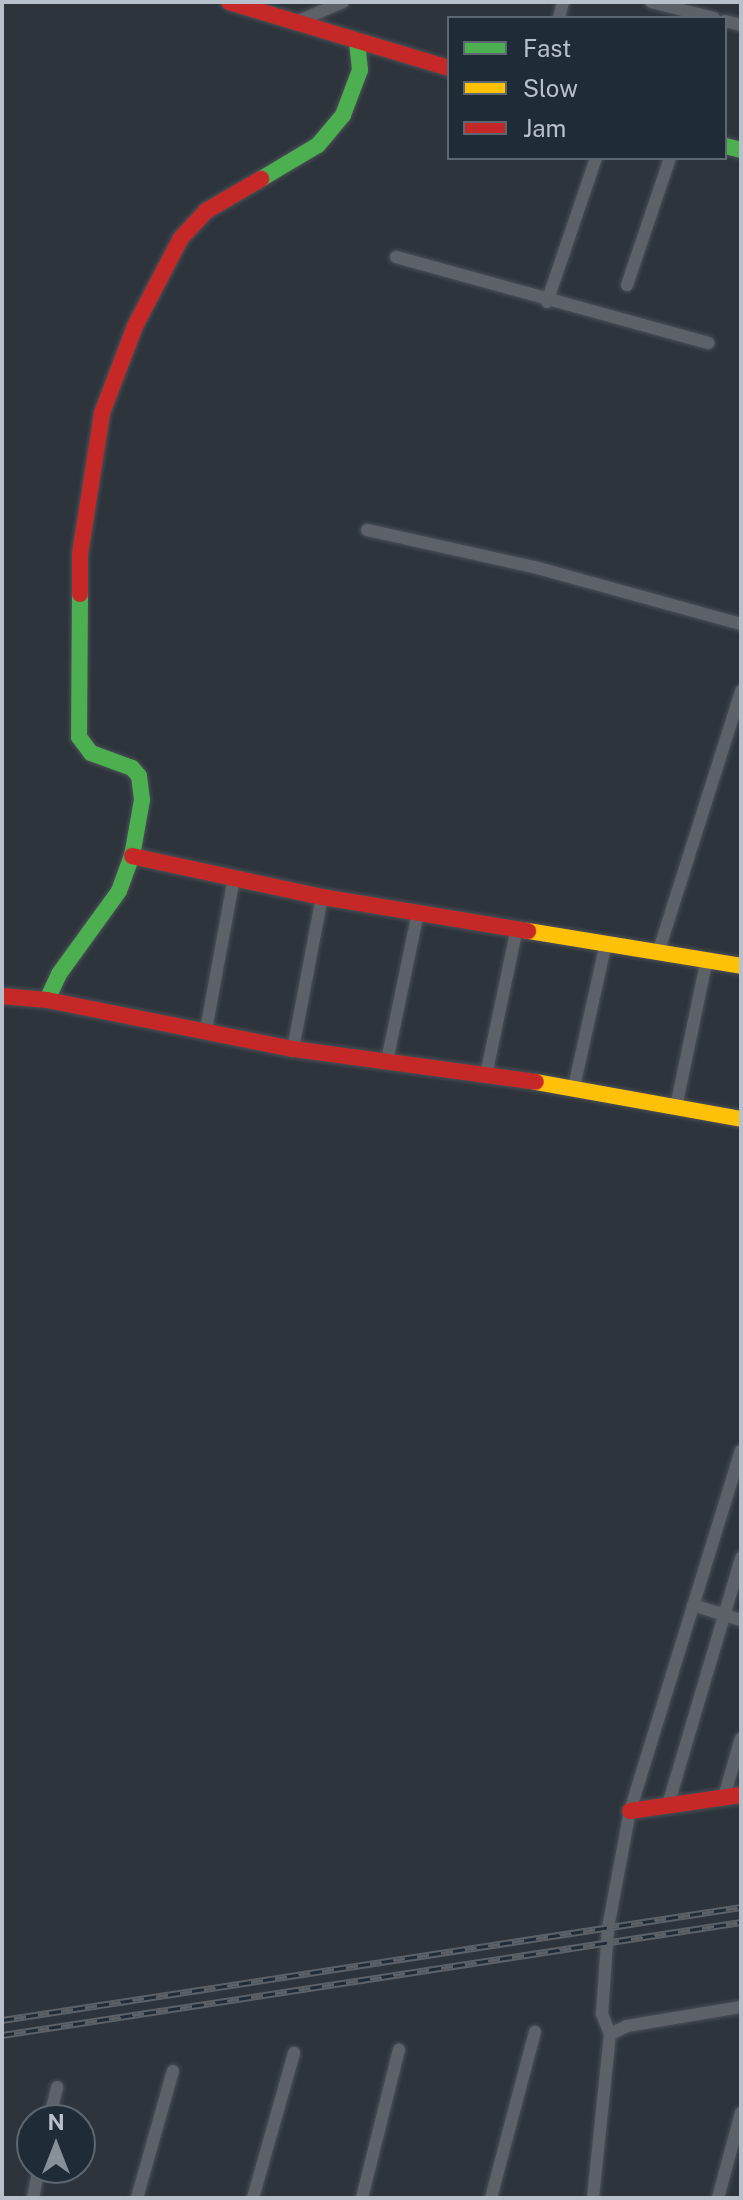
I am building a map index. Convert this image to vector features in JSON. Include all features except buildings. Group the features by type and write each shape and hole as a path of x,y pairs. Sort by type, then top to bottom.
{"street":[{"path":"229,2 447,67"},
{"path":"296,22 343,2"},
{"path":"651,2 706,16"},
{"path":"47,1000 59,974 107,912 132,856 142,800 139,776 132,768 91,753 79,737 80,554 102,413 135,326 181,238 206,211 318,145 343,115 355,88 360,70 357,41"},
{"path":"547,302 595,160"},
{"path":"627,285 669,160"},
{"path":"396,257 547,302 708,343"},
{"path":"367,530 534,567 741,624"},
{"path":"659,950 741,691"},
{"path":"132,856 322,897 659,950 741,966"},
{"path":"206,1030 234,878"},
{"path":"293,1049 322,897"},
{"path":"387,1061 418,912"},
{"path":"486,1075 517,928"},
{"path":"574,1087 606,943"},
{"path":"676,1107 707,959"},
{"path":"2,996 47,1000 293,1049 574,1087 741,1119"},
{"path":"593,2198 608,2039 602,2014 608,1928 630,1811 741,1451"},
{"path":"668,1805 741,1558"},
{"path":"693,1605 741,1620"},
{"path":"724,1797 741,1738"},
{"path":"630,1811 741,1795"},
{"path":"608,2039 627,2026 741,2007"},
{"path":"491,2198 535,2032"},
{"path":"362,2198 399,2050"},
{"path":"253,2198 294,2053"},
{"path":"137,2198 173,2071"},
{"path":"53,2104 57,2087"},
{"path":"718,2198 741,2113"}],"railway":[{"path":"2,2020 741,1907"},
{"path":"2,2035 741,1922"}],"traffic: fast":[{"path":"261,179 318,145 343,115 360,70 357,41"},
{"path":"727,146 741,150"},
{"path":"47,1000 59,974 119,891 132,856 142,800 139,776 132,768 91,753 79,737 80,594"}],"traffic: slow":[{"path":"528,931 741,966"},
{"path":"536,1082 741,1119"}],"traffic: jam":[{"path":"229,2 447,67"},
{"path":"80,594 80,554 102,413 135,326 181,238 206,211 261,179"},
{"path":"132,856 322,897 528,931"},
{"path":"2,996 47,1000 293,1049 536,1082"},
{"path":"630,1811 741,1795"}]}
